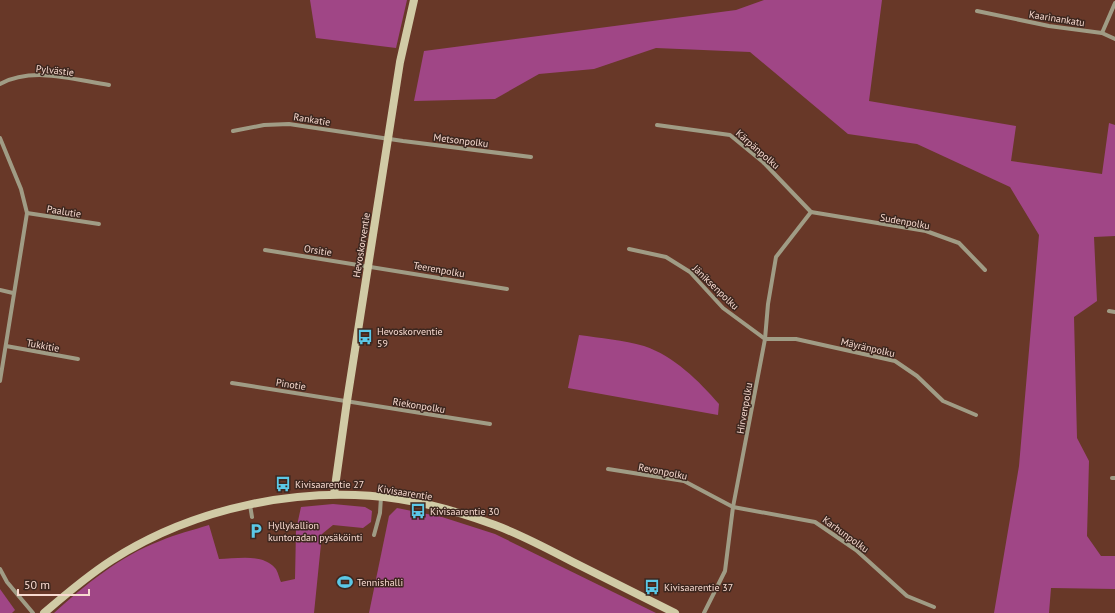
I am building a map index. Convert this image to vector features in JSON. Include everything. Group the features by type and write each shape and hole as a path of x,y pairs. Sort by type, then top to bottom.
{"street":[{"name":"Hevoskorventie","path":"334,494 400,62 414,0"},
{"path":"1102,33 1115,3"},
{"name":"Kaarinankatu","path":"977,11 1049,26 1102,33 1115,39"},
{"name":"Pylvästie","path":"0,84 24,76 42,75 109,85"},
{"name":"Rankatie","path":"233,131 264,125 289,124 388,139"},
{"name":"Kärpänpolku","path":"657,125 730,134 763,162 811,212"},
{"path":"0,138 21,189 27,213 0,381"},
{"name":"Metsonpolku","path":"388,139 531,157"},
{"name":"Sudenpolku","path":"811,212 926,231 959,243 985,270"},
{"name":"Hirvenpolku","path":"704,613 725,571 733,507 765,338 768,304 776,257 811,212"},
{"name":"Paalutie","path":"27,213 99,224"},
{"name":"Jäniksenpolku","path":"629,249 666,257 690,272 723,308 765,338"},
{"name":"Orsitie","path":"265,250 368,266"},
{"name":"Teerenpolku","path":"368,266 507,289"},
{"path":"0,290 13,293"},
{"path":"1109,311 1115,312"},
{"name":"Mäyränpolku","path":"765,338 796,339 895,361 917,376 943,401 976,415"},
{"name":"Tukkitie","path":"6,346 78,359"},
{"name":"Pinotie","path":"232,383 347,401"},
{"name":"Riekonpolku","path":"347,401 490,424"},
{"name":"Revonpolku","path":"608,469 684,481 733,507"},
{"name":"Kivisaarentie","path":"44,613 78,583 112,560 152,537 192,520 250,505 294,498 334,494 381,497 434,506 497,526 550,550 675,613"},
{"path":"374,535 380,513 381,497"},
{"path":"250,505 252,517"},
{"name":"Karhunpolku","path":"733,507 815,522 856,550 906,596 934,607"},
{"path":"0,569 7,582 33,613"}],"shaded area":[{"path":"310,0 407,0 396,48 316,38"},
{"path":"764,0 882,0 869,101 1016,126 1011,161 1102,174 1109,123 1115,125 1115,236 1094,237 1097,301 1074,317 1077,438 1089,461 1087,536 1101,556 1115,556 1115,589 1051,588 1049,613 994,613 1019,466 1039,235 1010,187 917,144 848,134 750,52 656,48 594,69 539,74 495,99 414,101 424,51 736,10"},
{"path":"579,335 636,344 655,350 666,356 694,378 719,404 718,415 568,388"},
{"path":"333,504 365,507 372,511 371,522 363,528 333,525 322,534 314,613 54,613 104,572 145,547 178,534 209,525 219,559 248,558 263,560 270,563 275,568 281,582 295,579 296,530 301,507"},
{"path":"397,508 442,517 495,534 656,613 369,613 389,516"},
{"path":"0,589 15,610 12,613 0,613"}],"place":[{"name":"Hevoskorventie 59","path":"365,337"},
{"name":"Kivisaarentie 27","path":"283,484"},
{"name":"Kivisaarentie 30","path":"418,511"},
{"name":"Hyllykallion kuntoradan pysäköinti","path":"256,531"},
{"name":"Tennishalli","path":"345,582"},
{"name":"Kivisaarentie 37","path":"652,587"}]}
